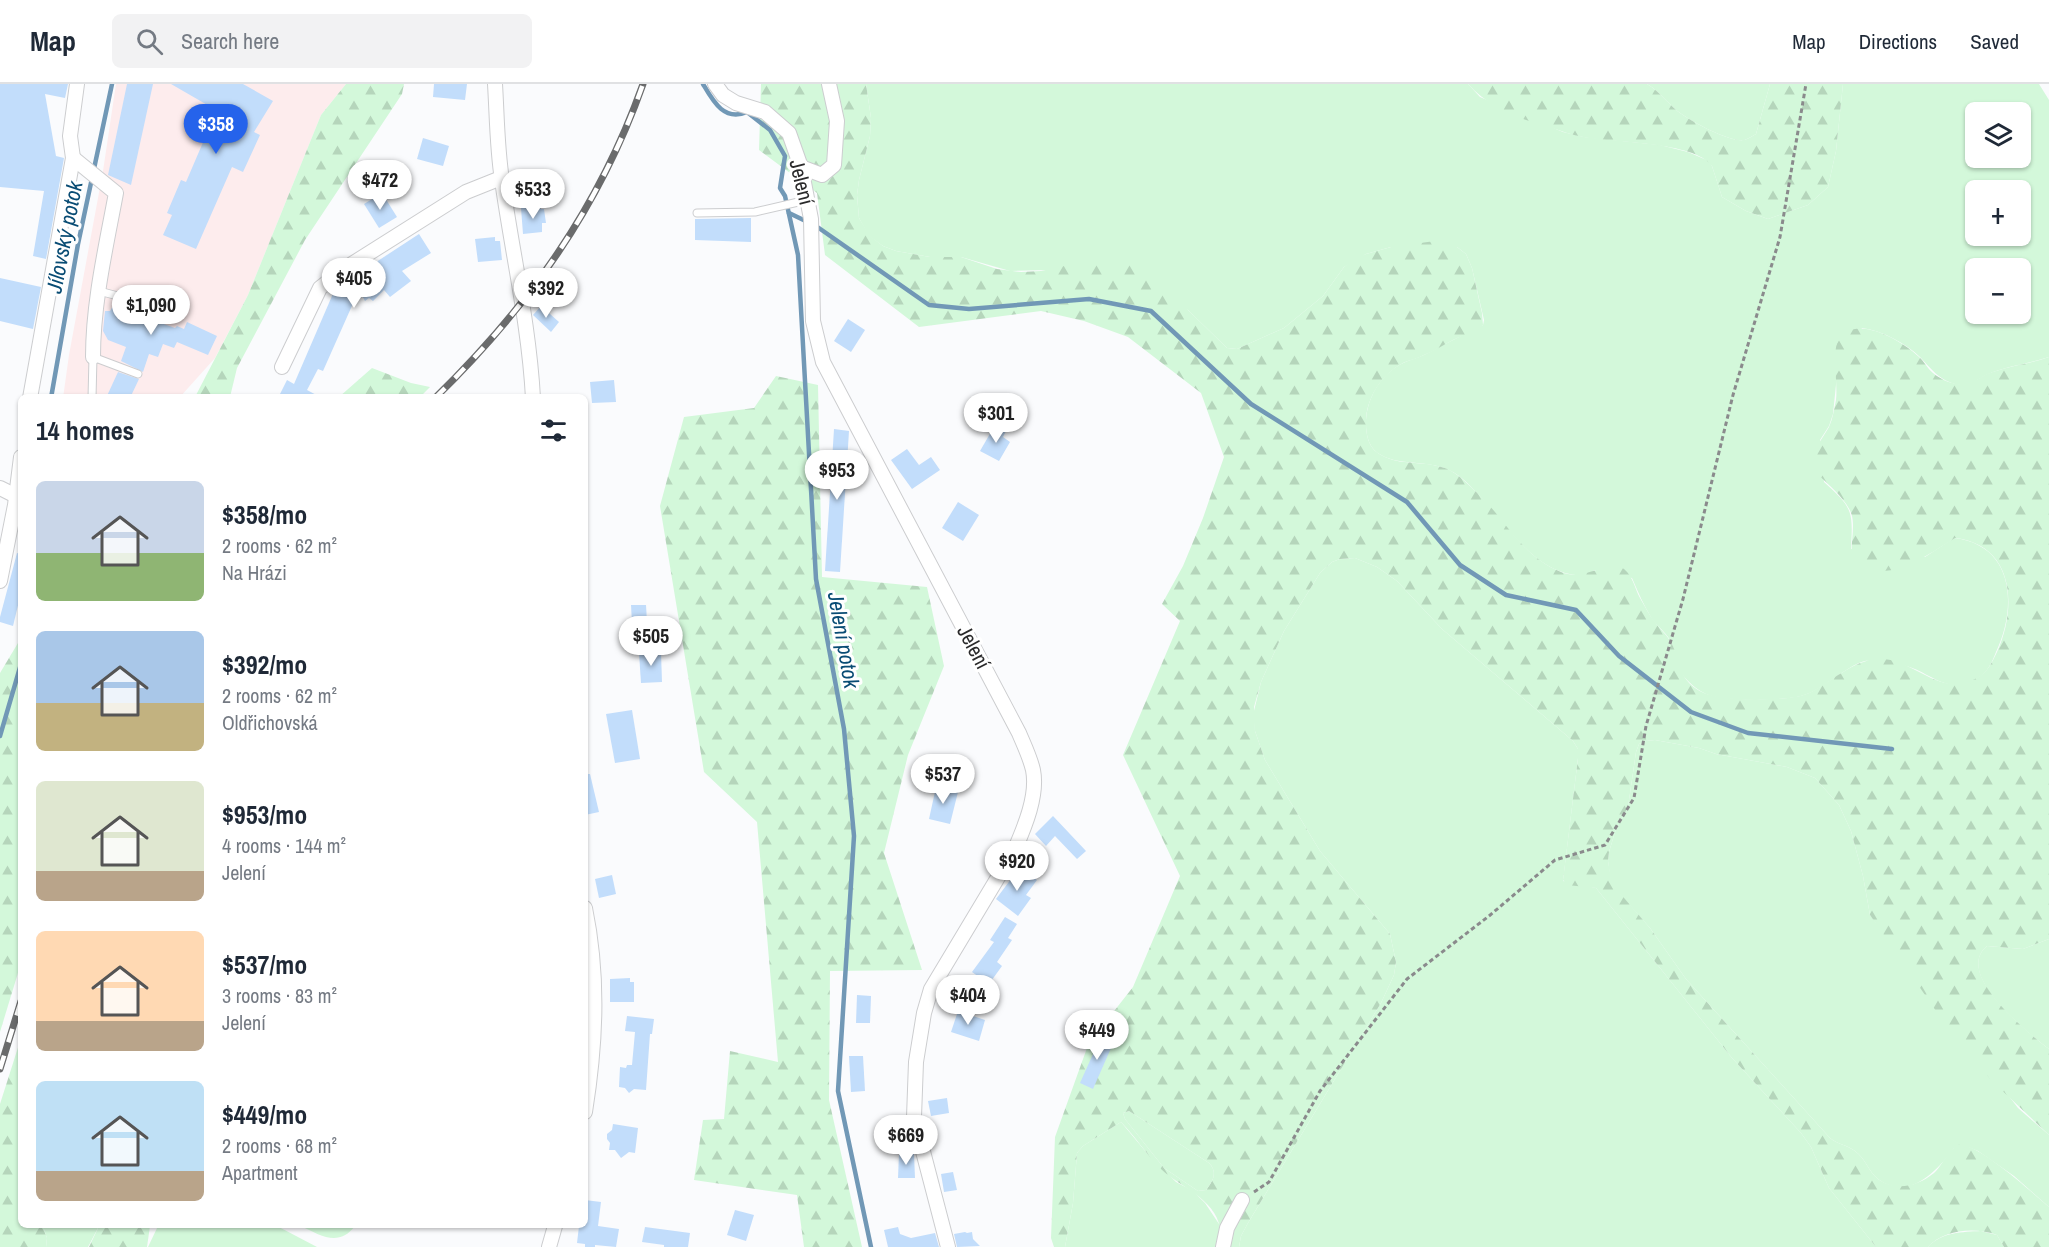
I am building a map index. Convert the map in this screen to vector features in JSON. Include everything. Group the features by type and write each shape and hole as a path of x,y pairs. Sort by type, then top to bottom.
{"street":[{"path":"31,394 79,163 70,136 77,84"},
{"path":"495,84 501,177 522,303 533,394"},
{"name":"Jelení","path":"715,84 723,95 736,103 765,112 789,133 801,167 811,219 813,321 824,362 1019,733 1033,770 1033,790 1024,828 1015,849 931,989 924,1013 916,1062 914,1117 948,1247"},
{"path":"801,167 822,175 834,165 837,121 829,84"},
{"path":"79,163 116,193 99,291 93,357"},
{"path":"282,368 320,288 344,269 466,192 501,177"},
{"path":"0,581 18,480"},
{"path":"0,488 16,496"},
{"path":"588,925 593,954 596,1018 588,1093"},
{"path":"1223,1247 1227,1228 1242,1200"},
{"path":"549,1247 554,1228"}],"lane":[{"path":"697,213 755,212 807,200"},
{"path":"99,291 174,311"},
{"path":"92,394 93,357 138,374"}],"path":[{"path":"1242,1200 1269,1182 1320,1091 1407,979 1489,916 1555,860 1605,845 1634,798 1646,726 1683,598 1733,395 1780,237 1806,84"}],"shaded area":[{"path":"116,84 346,84 321,115 248,295 215,358 183,394 64,394"}],"green space":[{"path":"346,84 404,84 402,94 305,240 237,368 231,394 197,394 248,295 321,115"},
{"path":"761,84 866,84 871,118 870,136 857,195 859,218 870,236 883,246 896,251 930,257 961,257 997,269 1021,272 1041,271 1092,260 1119,260 1132,265 1188,310 1227,348 1237,349 1284,328 1323,296 1344,267 1354,259 1391,247 1435,241 1457,247 1466,254 1472,268 1483,325 1419,358 1403,363 1388,373 1369,404 1366,422 1371,445 1381,455 1390,459 1440,467 1460,477 1486,501 1526,549 1542,562 1561,572 1580,574 1611,566 1624,569 1632,579 1651,616 1672,644 1685,678 1704,693 1725,698 1756,699 1800,696 1817,689 1860,663 1878,659 1903,664 1938,681 1950,684 1963,683 1984,673 1997,652 2003,635 2008,598 2006,581 2000,566 1990,553 1975,543 1955,538 1905,566 1878,571 1864,568 1852,560 1853,521 1850,510 1812,468 1813,456 1832,417 1836,400 1836,346 1845,333 1855,329 1866,329 1890,337 1911,350 1936,375 1948,382 1958,384 1970,383 1995,371 2049,357 2049,939 2023,949 1987,946 1979,958 1980,972 1986,987 2012,1017 2049,1049 2049,1135 1991,1080 1936,1011 1870,915 1851,831 1839,805 1815,778 1787,767 1716,754 1699,748 1655,740 1646,741 1639,744 1636,752 1628,807 1615,832 1608,861 1612,884 1650,928 1686,979 1830,1138 1858,1154 1878,1179 1899,1186 1907,1186 1928,1178 1958,1145 1977,1151 1991,1159 2049,1207 2049,1247 2004,1247 1997,1235 1989,1232 1961,1231 1943,1236 1928,1247 1876,1247 1829,1188 1811,1147 1801,1133 1732,1058 1596,888 1567,885 1563,880 1578,758 1578,749 1573,741 1442,629 1397,581 1377,567 1355,558 1332,562 1320,573 1284,631 1261,682 1254,707 1255,731 1265,760 1320,851 1390,934 1396,962 1394,975 1381,1003 1248,1223 1241,1236 1239,1247 1215,1247 1220,1228 1211,1209 1204,1201 1161,1169 1121,1122 1083,1146 1077,1153 1073,1203 1065,1247 1054,1247 1051,1238 1055,1137 1092,1034 1111,1015 1133,987 1180,876 1123,755 1180,621 1162,604 1183,566 1203,518 1224,457 1201,393 1128,337 1084,321 1041,311 919,327 825,255 817,193 759,150","holes":["1129,1111 1209,1163 1214,1173 1212,1180 1206,1190 1198,1191 1164,1168 1125,1119 1123,1113"]},
{"path":"866,84 1468,84 1480,97 1563,132 1584,137 1660,145 1688,152 1709,161 1722,197 1746,211 1768,219 1808,205 1828,187 1836,151 1843,84 2039,84 2049,100 2049,357 2001,369 1965,385 1954,384 1943,379 1901,342 1862,328 1837,375 1833,414 1820,440 1824,482 1841,498 1851,518 1851,549 1925,557 1954,538 1974,543 1989,553 2000,566 2006,581 2007,617 2003,635 1991,663 1978,678 1957,685 1948,684 1906,666 1867,661 1850,667 1817,689 1801,696 1753,700 1714,697 1706,694 1693,686 1682,674 1670,640 1652,619 1632,578 1599,570 1585,575 1574,575 1549,567 1522,544 1485,501 1459,476 1449,470 1429,464 1390,459 1371,446 1366,429 1368,406 1375,390 1386,375 1401,364 1483,325 1484,320 1472,268 1466,254 1457,247 1391,247 1366,254 1344,267 1323,296 1284,328 1237,349 1227,348 1188,310 1048,270 1010,271 961,257 930,257 896,251 883,246 869,236 859,218 857,195 859,180 870,136 871,118"},
{"path":"1468,84 1647,84 1695,123 1721,135 1744,140 1756,134 1770,84 1843,84 1836,151 1828,187 1808,205 1768,219 1746,211 1722,197 1712,166 1702,158 1671,147 1596,139 1537,124 1495,106"},
{"path":"1647,84 1770,84 1756,134 1744,140 1738,140 1695,123"},
{"path":"372,368 411,383 430,387 423,394 342,394"},
{"path":"776,376 818,385 822,577 927,587 944,666 908,755 884,853 922,970 830,971 829,1100 862,1247 804,1247 797,1195 694,1180 703,1120 724,1119 730,1051 778,1062 757,822 704,772 660,506 684,417 754,408"},
{"path":"1355,558 1377,567 1397,581 1442,629 1573,741 1578,749 1578,758 1563,881 1596,888 1732,1058 1801,1133 1811,1147 1829,1188 1876,1247 1239,1247 1241,1236 1248,1223 1381,1003 1394,975 1396,962 1390,934 1320,851 1265,760 1255,731 1253,715 1261,682 1284,631 1320,573 1332,562"},
{"path":"18,643 18,973 0,1032 0,673"},
{"path":"1655,740 1787,767 1815,778 1839,805 1851,831 1870,915 2018,1108 2049,1135 2049,1207 2014,1176 1978,1151 1968,1147 1954,1148 1931,1174 1911,1185 1901,1187 1889,1185 1878,1179 1858,1154 1830,1138 1686,979 1650,928 1611,884 1608,861 1615,832 1628,807 1639,744"},
{"path":"2049,939 2049,1049 1997,1002 1979,972 1979,958 1987,946 2023,949"},
{"path":"18,1047 18,1228 44,1228 47,1238 46,1247 0,1247 0,1104"},
{"path":"1129,1111 1212,1166 1214,1176 1206,1190 1198,1191 1164,1168 1125,1119 1123,1113"},
{"path":"1121,1122 1146,1152 1176,1182 1193,1191 1205,1203 1220,1228 1215,1247 1065,1247 1073,1203 1077,1153 1083,1146"},
{"path":"44,1228 98,1228 88,1247 46,1247 47,1238"},
{"path":"98,1228 150,1228 147,1247 89,1247"},
{"path":"157,1228 281,1228 317,1247 148,1247"},
{"path":"305,1228 353,1228 343,1236 336,1238 323,1236"},
{"path":"1981,1231 1997,1235 2004,1247 1928,1247 1946,1236"}],"building":[{"path":"0,84 68,84 65,98 45,94 56,156 64,158 46,259 33,256 44,191 0,187"},
{"path":"127,84 153,84 131,185 108,175"},
{"path":"171,84 243,84 273,101 254,132 260,135 243,172 232,167 196,249 163,235 172,215 167,213 181,180 186,182 216,110"},
{"path":"434,84 467,84 465,100 433,97"},
{"path":"423,138 449,146 443,166 417,159"},
{"path":"382,193 397,217 379,228 364,204"},
{"path":"541,206 541,209 544,209 546,223 542,223 542,232 523,234 521,208"},
{"path":"751,218 751,242 695,240 695,219"},
{"path":"419,234 431,253 402,271 411,281 390,297 384,290 373,301 369,298 365,301 359,290 323,371 318,369 307,390 314,394 280,394 287,380 294,384 335,289"},
{"path":"495,237 495,241 500,241 502,260 478,262 475,239"},
{"path":"0,278 41,287 33,329 0,321"},
{"path":"113,306 175,328 177,326 184,329 187,322 217,336 208,355 177,342 174,348 163,344 158,357 149,354 143,372 121,361 126,347 108,340 103,331 105,311 110,311"},
{"path":"541,306 559,322 551,332 533,315"},
{"path":"848,319 865,330 851,352 834,341"},
{"path":"118,372 139,379 132,394 108,394"},
{"path":"614,380 616,402 592,403 590,382"},
{"path":"995,425 1006,431 1003,437 1010,442 999,461 980,451"},
{"path":"834,429 849,431 840,572 825,571"},
{"path":"907,449 919,465 931,457 940,470 912,489 891,460"},
{"path":"958,502 979,515 963,541 942,528"},
{"path":"18,553 18,605 13,626 0,622"},
{"path":"631,605 646,605 647,622 632,623"},
{"path":"661,652 662,682 641,683 639,653"},
{"path":"632,710 640,759 615,763 606,714"},
{"path":"588,774 590,774 599,812 588,814"},
{"path":"936,787 958,792 950,824 929,819"},
{"path":"1053,816 1086,851 1077,859 1055,836 1046,846 1035,834"},
{"path":"1020,867 1037,880 1026,895 1031,898 1018,916 996,899"},
{"path":"612,875 616,894 599,898 595,879"},
{"path":"1005,917 1017,924 1008,938 1012,940 997,962 1002,966 989,984 972,972 994,942 990,940"},
{"path":"630,978 630,982 634,982 634,1002 610,1002 610,979"},
{"path":"857,995 871,996 870,1023 856,1023"},
{"path":"958,1011 985,1020 979,1041 951,1032"},
{"path":"627,1016 654,1019 652,1034 650,1034 646,1090 634,1089 629,1093 625,1088 619,1087 620,1067 626,1068 627,1065 632,1065 635,1032 625,1031"},
{"path":"1102,1034 1115,1039 1093,1089 1080,1083"},
{"path":"849,1056 863,1056 865,1091 851,1092"},
{"path":"947,1098 949,1113 931,1116 928,1101"},
{"path":"613,1124 638,1128 635,1153 629,1152 621,1158 615,1150 609,1150 610,1143 607,1134 612,1130"},
{"path":"899,1154 914,1154 915,1178 898,1178"},
{"path":"953,1172 957,1190 944,1192 941,1174"},
{"path":"588,1200 601,1202 598,1226 619,1229 616,1247 595,1245 595,1247 585,1247 585,1244 577,1243 579,1228 588,1228"},
{"path":"735,1210 754,1215 746,1241 727,1235"},
{"path":"645,1227 690,1233 688,1247 664,1247 664,1245 642,1242"},
{"path":"898,1227 900,1234 911,1238 935,1233 939,1247 888,1247 884,1230"},
{"path":"972,1232 973,1239 980,1246 957,1247 954,1234"}],"waterway":[{"name":"Jílovský potok","path":"52,394 78,244 112,84"},
{"name":"Jelení potok","path":"703,84 720,108 732,114 747,112 770,130 785,156 780,188 785,196 798,255 816,579 844,729 854,836 838,1091 871,1247"},
{"path":"789,213 816,226 929,305 969,309 1089,299 1151,311 1251,404 1407,502 1460,565 1506,595 1576,610 1619,656 1691,712 1748,733 1892,749"},
{"name":"Jílovský potok","path":"0,736 18,674"}],"railway":[{"path":"439,394 501,328 558,253 583,214 605,172 643,84"},
{"path":"0,1069 18,1011"}]}
